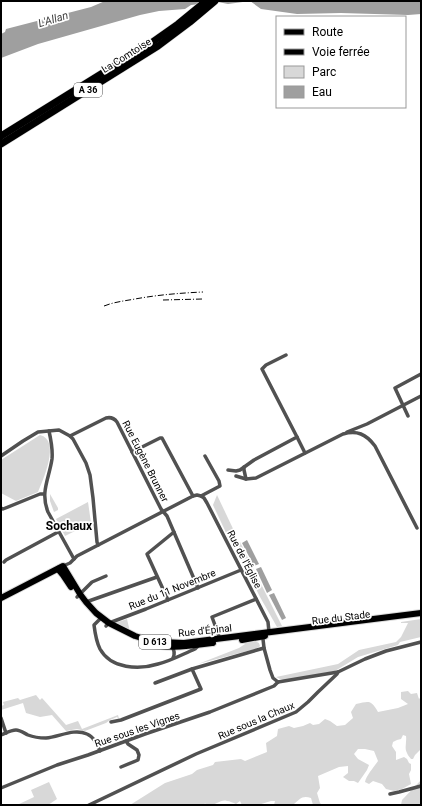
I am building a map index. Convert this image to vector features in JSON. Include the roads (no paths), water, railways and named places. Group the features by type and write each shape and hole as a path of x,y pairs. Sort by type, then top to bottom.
{"highway":[{"name":"La Comtoise","path":"1,136 160,37 206,1"},
{"name":"La Comtoise","path":"1,144 135,61 175,34 215,1"}],"main road":[{"path":"1,599 28,583 61,568"},
{"name":"Rue d'Épinal","path":"61,568 63,574 88,610 129,638 142,643 159,647 172,647 199,645 264,636"},
{"name":"Rue d'Épinal","path":"79,595 100,619"},
{"name":"Rue du Stade","path":"264,636 272,633 421,613"},
{"name":"Rue du Stade","path":"272,633 421,616"},
{"name":"Rue d'Épinal","path":"108,625 135,636 161,642 184,643 272,633"}],"street":[{"path":"286,355 262,369 305,453"},
{"path":"408,416 395,388 421,374"},
{"path":"236,476 246,479 256,478 421,396"},
{"name":"Rue Eugène Brunner","path":"70,436 106,418 112,418 117,422 161,509 167,516 198,588"},
{"path":"1,456 36,433 59,430 70,436 86,463 90,476 98,545"},
{"path":"49,431 52,454 44,494 45,504 58,532 74,559"},
{"path":"343,434 358,432 364,435 375,446 417,528"},
{"path":"228,470 240,470 254,460 297,437"},
{"path":"132,452 162,438 193,496"},
{"path":"61,568 78,556 98,545 193,496 201,496 220,486 205,456"},
{"path":"244,467 246,479"},
{"path":"2,509 40,494 44,494"},
{"name":"Rue de l'Église","path":"201,496 207,503 268,622 272,633"},
{"path":"4,562 58,532"},
{"path":"168,600 147,554 174,532"},
{"name":"Rue du 11 Novembre","path":"108,625 241,570"},
{"path":"79,595 92,582 106,576"},
{"path":"86,602 157,577"},
{"path":"220,638 212,617 256,599"},
{"path":"100,619 94,625 97,642 101,650 115,663 128,667 159,664 199,645"},
{"path":"264,636 264,648 273,678 278,682"},
{"name":"Rue sous la Chaux","path":"89,805 196,754 296,712 338,672 354,663 386,651 421,642"},
{"path":"172,647 174,652 173,658"},
{"path":"155,683 192,669 264,648"},
{"path":"112,722 121,720 201,689 192,669"},
{"name":"Rue sous les Vignes","path":"1,788 126,741 210,712 274,686 278,682 338,672"},
{"path":"1,718 6,733"},
{"path":"1,735 17,730 27,735 39,738 83,733 88,734 93,738 100,751"},
{"path":"121,767 138,760 139,755 138,750 126,741"},
{"path":"390,794 421,786"}],"water":[{"name":"L'Allan","path":"105,1 250,1 228,4 218,2 191,5 185,9 159,11 140,15 38,44 1,58 1,34 5,32 6,29 91,7"},
{"path":"250,1 421,1 421,14 297,14 261,9"},
{"path":"247,540 259,564 254,566 242,543"},
{"path":"261,567 272,590 267,593 256,569"},
{"path":"274,593 286,618 282,620 269,595"}],"railway":[{"path":"104,306 152,296 203,292"},
{"path":"163,300 203,299"}],"district":[{"name":"Sochaux","path":"69,526"}]}
